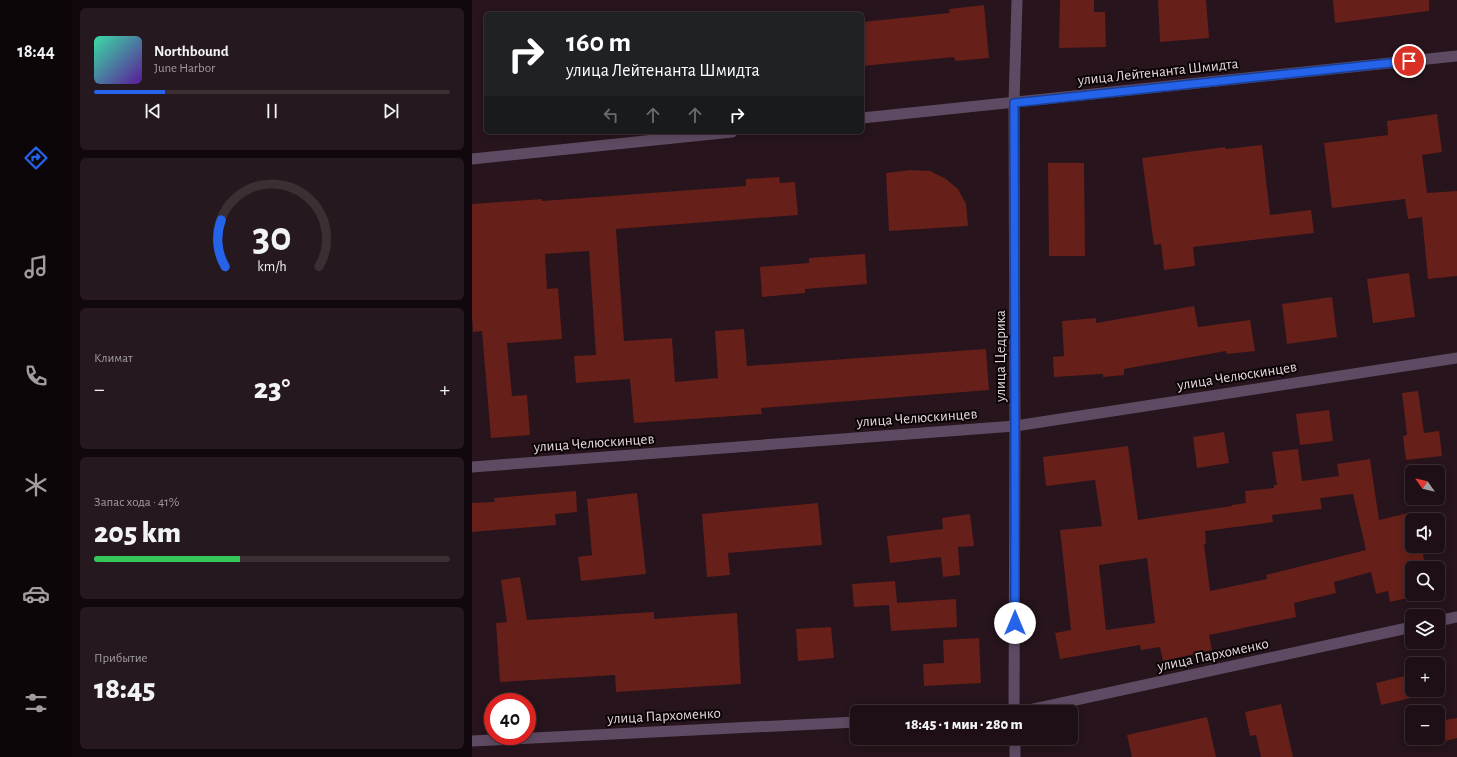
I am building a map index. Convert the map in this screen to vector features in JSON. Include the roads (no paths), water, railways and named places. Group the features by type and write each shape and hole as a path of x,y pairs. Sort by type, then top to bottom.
{"street":[{"name":"улица Цедрика","path":"1014,705 1014,103 1017,0"},
{"name":"улица Лейтенанта Шмидта","path":"864,118 1457,56"},
{"path":"472,159 713,134"},
{"name":"улица Челюскинцев","path":"472,467 1015,426 1457,358"},
{"path":"1445,620 1457,617"},
{"name":"улица Пархоменко","path":"1052,705 1405,629"},
{"name":"улица Пархоменко","path":"472,741 850,722"},
{"path":"1015,745 1015,757"}]}
